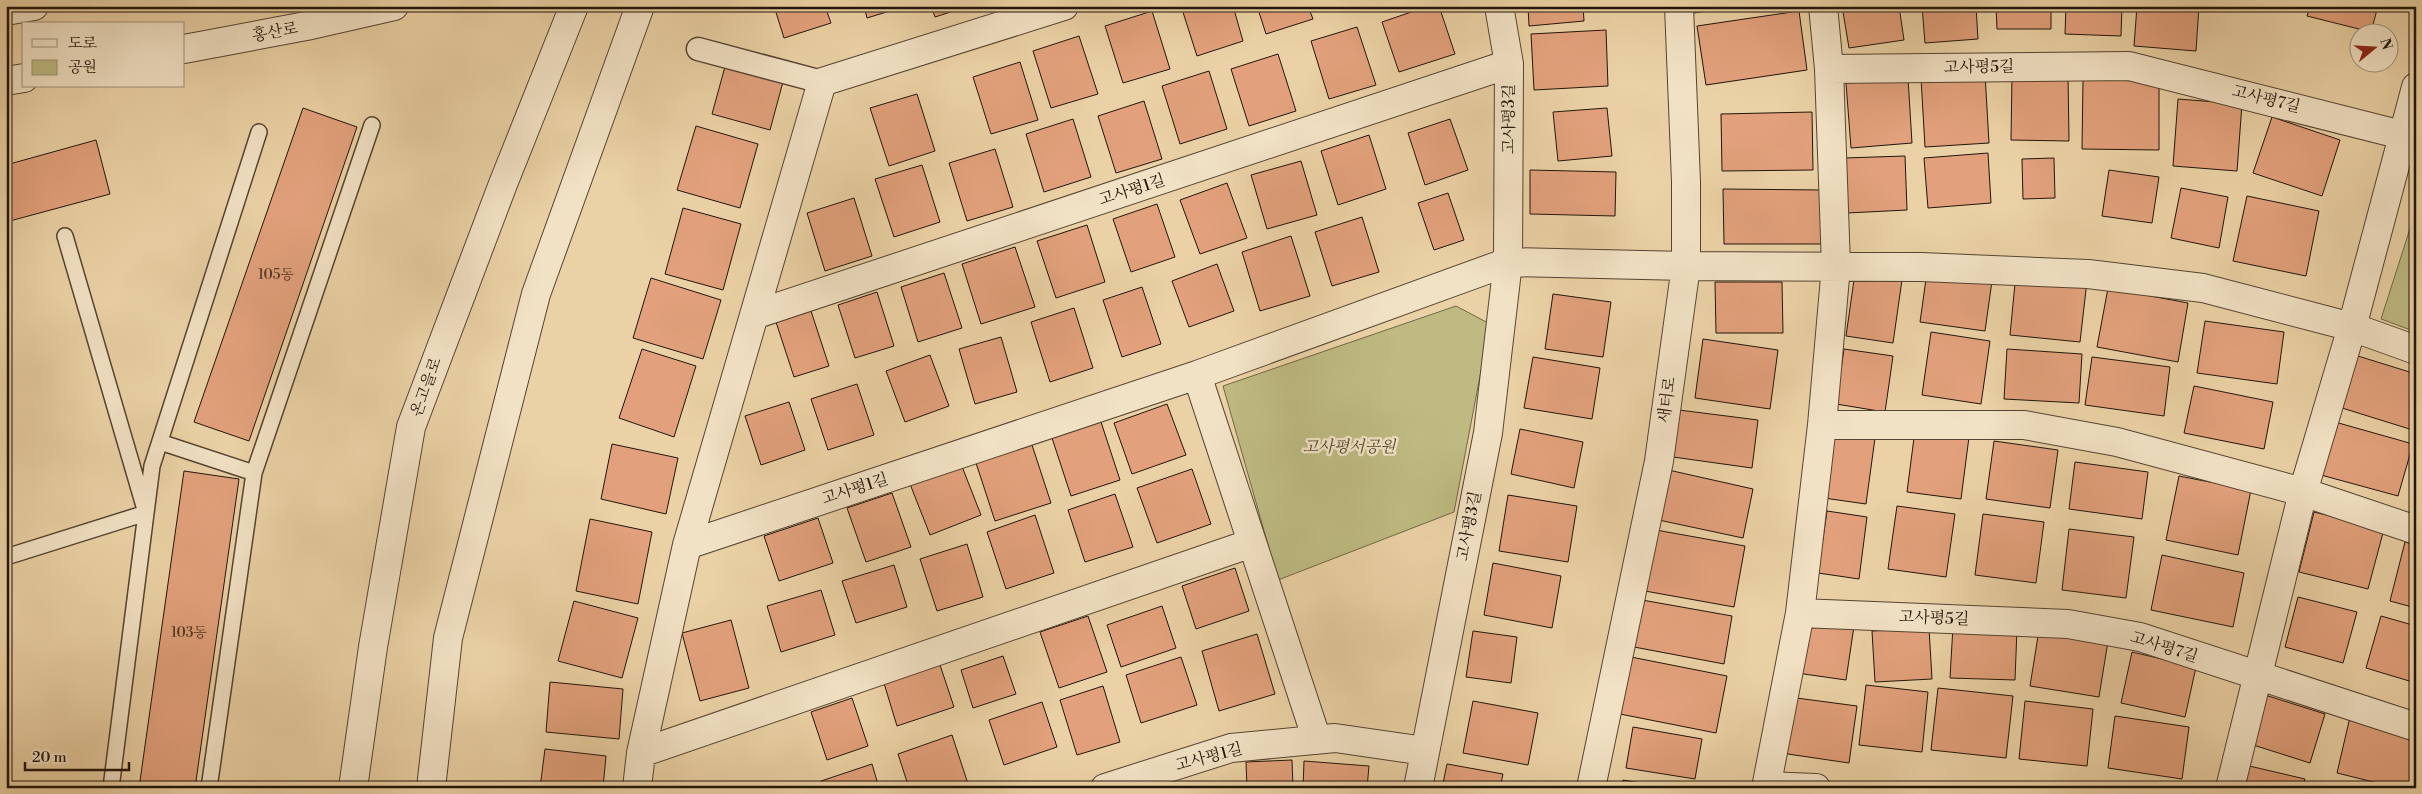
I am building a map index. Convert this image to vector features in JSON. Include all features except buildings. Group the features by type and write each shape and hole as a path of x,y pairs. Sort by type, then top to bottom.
{"street":[{"path":"6,12 34,6"},
{"name":"홍산로","path":"185,49 306,26 394,6"},
{"name":"온고을로","path":"353,788 372,647 411,427 502,184 574,6"},
{"path":"431,788 448,638 536,294 640,6"},
{"path":"698,49 822,82 1064,6"},
{"name":"고사평3길","path":"1418,788 1488,433 1508,262 1509,64 1499,6"},
{"name":"새터로","path":"1591,788 1658,460 1686,266 1686,172 1679,6"},
{"path":"1816,788 1766,787 1800,613 1822,425 1836,266 1829,69 1823,6"},
{"name":"고사평1길","path":"754,315 1509,64"},
{"name":"고사평5길","path":"1829,69 2129,66"},
{"name":"고사평7길","path":"2129,66 2402,135"},
{"path":"6,81 22,78"},
{"path":"637,788 641,753 687,545 822,82"},
{"path":"2230,788 2259,677 2303,492 2352,327 2416,87"},
{"path":"1317,740 1197,375 1508,262 1686,266 1921,267 2088,274 2203,288 2352,327 2416,350"},
{"name":"고사평1길","path":"687,545 1197,375"},
{"path":"1822,425 2024,425 2117,442 2303,492 2416,530"},
{"path":"641,753 1252,542"},
{"name":"고사평5길","path":"1800,613 2068,624"},
{"name":"고사평7길","path":"2068,624 2140,637 2416,727"},
{"name":"고사평1길","path":"1105,788 1231,748 1335,738 1425,751"}],"lane":[{"path":"209,788 254,473 372,125"},
{"path":"111,788 152,466 259,132"},
{"path":"65,236 146,513"},
{"path":"160,442 254,473"},
{"path":"6,557 146,513"}],"green space":[{"path":"2416,210 2416,332 2381,319"},
{"name":"고사평서공원","path":"1456,306 1490,324 1454,512 1278,580 1223,386"}]}
